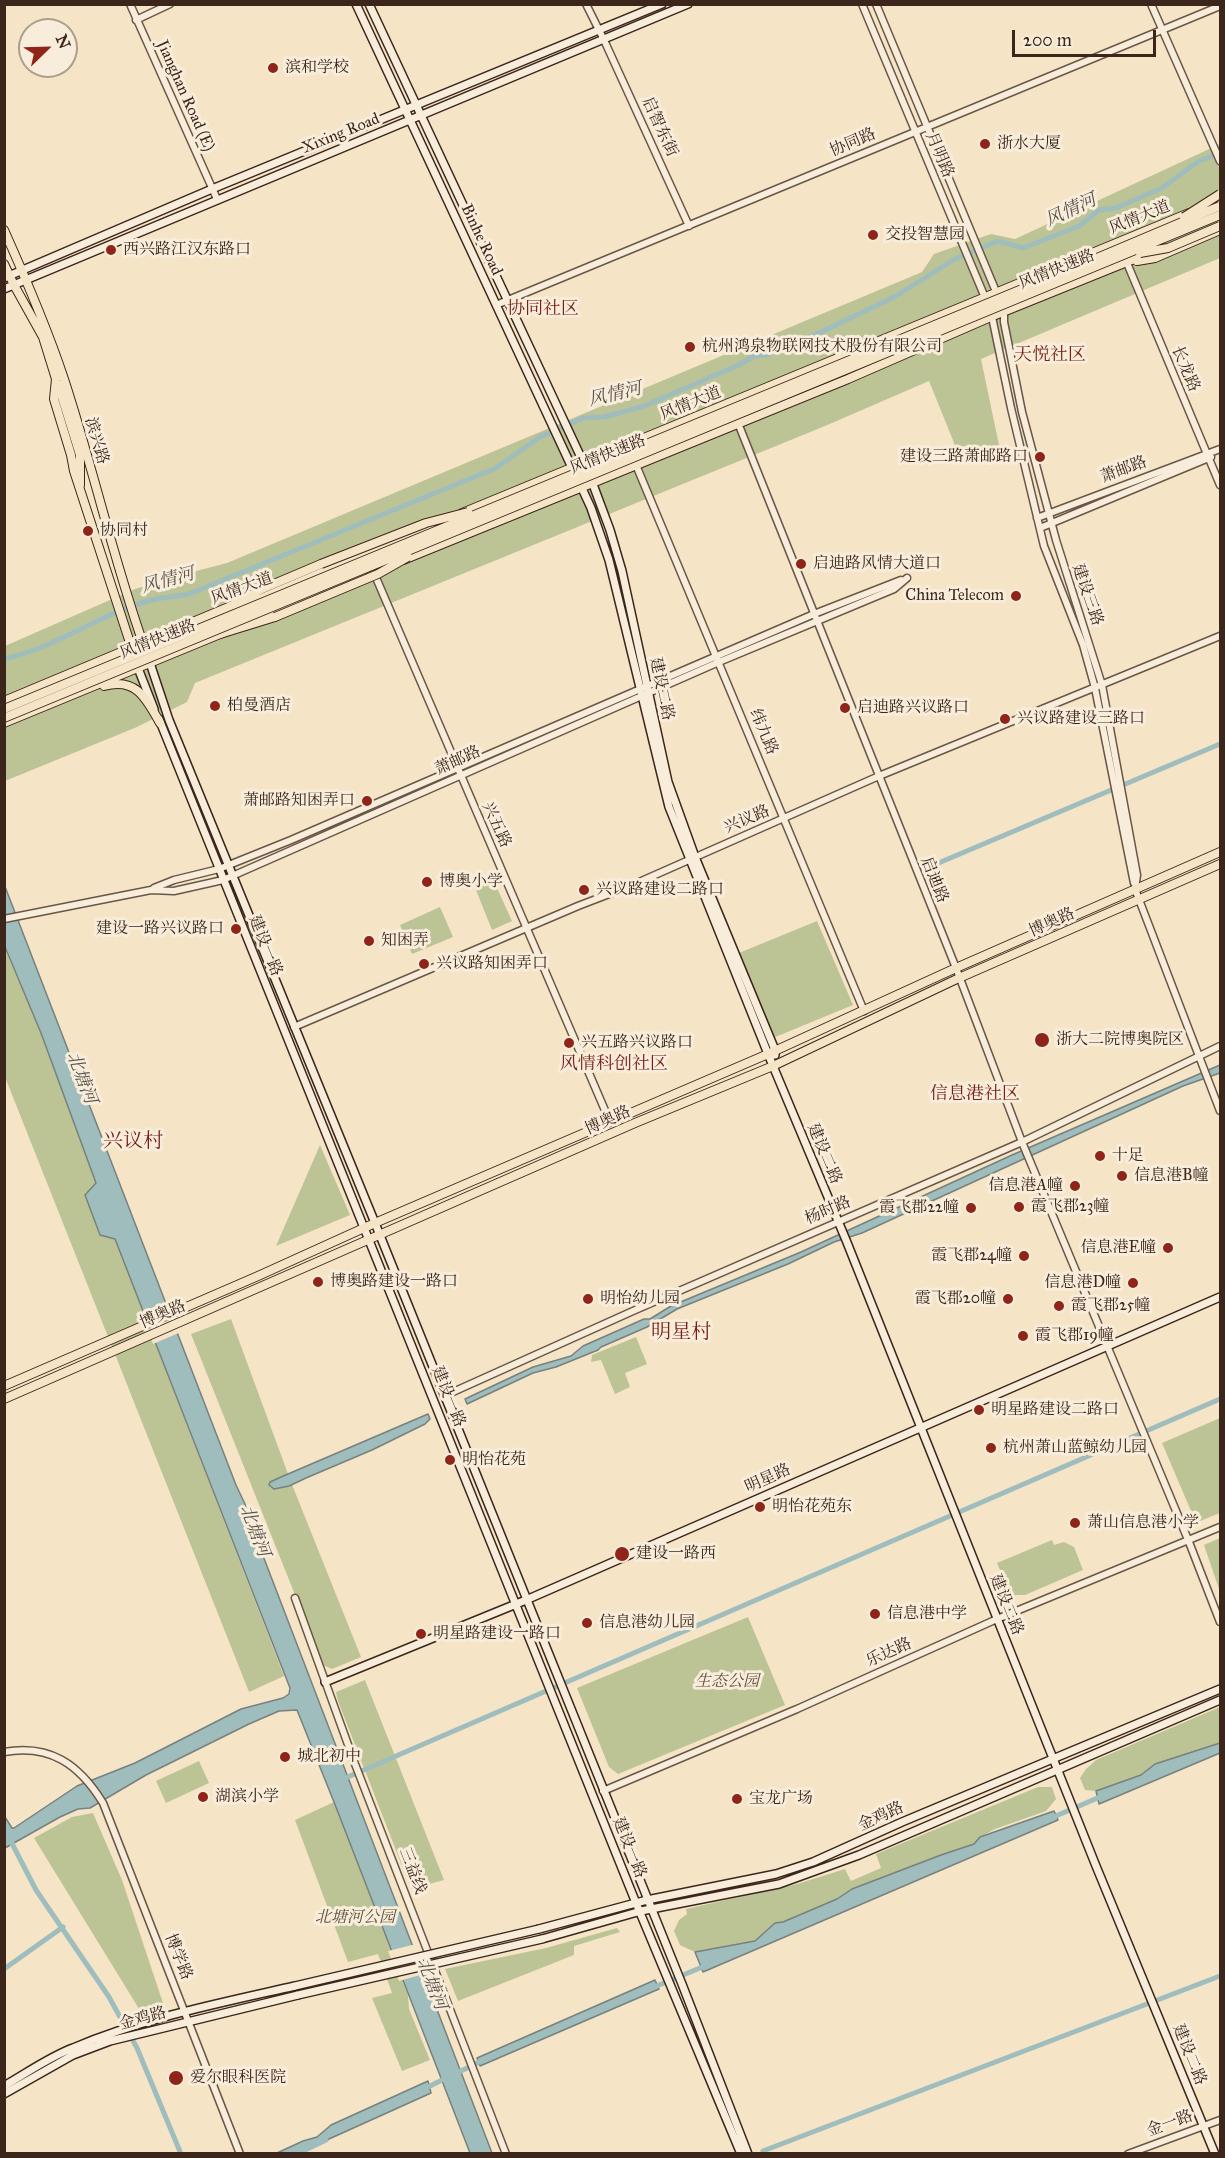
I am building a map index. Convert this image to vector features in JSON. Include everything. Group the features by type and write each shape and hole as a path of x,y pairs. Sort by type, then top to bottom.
{"main road":[{"name":"Binhe Road","path":"356,4 581,487"},
{"name":"Binhe Road","path":"369,4 592,482"},
{"name":"Xixing Road","path":"7,277 212,189 662,4"},
{"name":"Xixing Road","path":"4,289 688,4"},
{"path":"1168,227 1221,194"},
{"name":"风情大道","path":"4,701 231,606 262,598 584,462 1221,199"},
{"name":"风情快速路","path":"4,709 1221,206"},
{"name":"风情快速路","path":"4,718 1125,260 1221,215"},
{"path":"1125,260 1168,248 1221,226"},
{"name":"滨兴路","path":"4,230 36,302 64,379 127,594 150,663"},
{"name":"风情大道","path":"4,723 738,423 1125,260"},
{"name":"滨兴路","path":"4,264 7,277 14,285 43,337 56,380 54,399 80,491 132,649"},
{"name":"建设二路","path":"592,482 622,571 644,691"},
{"name":"建设二路","path":"581,487 591,508 609,560 668,782 693,859 772,1052 773,1066 840,1225 1215,2154"},
{"path":"231,606 262,589 426,523 495,506"},
{"path":"220,634 275,617 378,574 436,541"},
{"name":"建设一路","path":"132,649 636,1903 741,2154"},
{"name":"建设一路","path":"150,663 169,720 380,1235 556,1678 682,1984 748,2154"},
{"path":"76,693 111,684 121,683 131,686 140,691 160,723"},
{"name":"博奥路","path":"4,1386 772,1052 956,968 1221,852"},
{"name":"博奥路","path":"4,1399 635,1123 773,1066 959,978 1221,864"},
{"name":"兴议路","path":"285,1031 294,1027"},
{"name":"明星路","path":"325,1682 526,1600 1221,1296"},
{"name":"金鸡路","path":"4,2086 72,2048 117,2031 185,2011 539,1929 647,1900 776,1874 813,1862 902,1822 1221,1689"},
{"name":"金鸡路","path":"4,2094 73,2055 139,2033 542,1939 640,1911 779,1884 858,1856 1221,1700"}],"street":[{"name":"Jianghan Road (E)","path":"130,4 217,199"},
{"path":"136,20 170,4"},
{"name":"启智东街","path":"586,4 689,226"},
{"name":"月明路","path":"862,4 993,316"},
{"name":"月明路","path":"876,4 1005,311"},
{"path":"1151,4 1221,160"},
{"name":"协同路","path":"496,305 1221,6"},
{"name":"长龙路","path":"1125,260 1221,485"},
{"name":"建设三路","path":"1005,311 1004,322 1022,412 1063,568 1098,686 1118,794 1137,875 1135,890 1221,1111"},
{"name":"建设三路","path":"993,316 1011,408 1037,518 1053,571 1098,686"},
{"name":"启迪路","path":"738,423 956,968 1023,1144 1221,1622"},
{"name":"萧邮路","path":"1037,518 1048,512 1221,451"},
{"name":"萧邮路","path":"1040,528 1208,456"},
{"name":"纬九路","path":"636,465 864,1011"},
{"name":"兴五路","path":"373,572 610,1122"},
{"path":"151,890 174,880 219,869 458,772 907,578"},
{"name":"兴议路","path":"294,1027 693,859 879,776 1221,636"},
{"name":"萧邮路","path":"4,919 151,890 174,891 223,880 458,772"},
{"name":"杨时路","path":"444,1396 1023,1144 1221,1047"},
{"name":"乐达路","path":"603,1791 797,1709 998,1619 1221,1527"},
{"name":"三益线","path":"295,1598 355,1764 506,2154"},
{"name":"博学路","path":"4,1752 20,1749 36,1750 63,1760 84,1777 103,1803 240,2154"},
{"name":"金一路","path":"1128,2154 1221,2120"}],"green space":[{"path":"1220,144 1220,258 981,359 999,445 961,460 929,381 825,426 195,683 187,702 137,727 5,781 5,646 135,589 227,563 922,272 934,254 991,234 1015,239"},
{"path":"492,877 512,921 492,930 474,885"},
{"path":"440,907 453,937 412,954 400,925"},
{"path":"817,921 853,1005 768,1040 734,955"},
{"path":"4,947 41,1033 96,1183 85,1195 100,1235 115,1239 284,1676 249,1692 5,1077"},
{"path":"320,1145 350,1215 276,1246"},
{"path":"231,1319 291,1482 361,1657 332,1669 323,1665 191,1334"},
{"path":"636,1337 647,1364 625,1373 630,1387 615,1394 601,1360 591,1362 592,1355"},
{"path":"1220,1418 1220,1513 1200,1521 1194,1518 1162,1443"},
{"path":"1220,1538 1220,1592 1204,1545"},
{"path":"1052,1540 1054,1545 1064,1542 1074,1547 1083,1570 1025,1595 1010,1595 997,1563"},
{"name":"生态公园","path":"748,1617 785,1705 618,1774 609,1767 577,1688"},
{"path":"365,1680 444,1880 411,1889 336,1692"},
{"path":"1220,1707 1220,1743 1155,1764 1141,1775 1096,1791 1085,1790 1080,1778 1096,1760"},
{"path":"199,1761 209,1783 166,1803 156,1781"},
{"path":"1038,1787 1052,1787 1056,1799 1046,1811 995,1829 980,1837 974,1844 941,1855 783,1922 775,1923 755,1941 695,1952 680,1945 674,1931 679,1920 687,1914 686,1909 797,1884 845,1869 851,1881 881,1868 876,1854"},
{"name":"北塘河公园","path":"334,1802 408,1995 409,2009 430,2060 402,2071 372,1998 392,1993 378,1954 348,1962 295,1820"},
{"path":"93,1813 122,1880 163,2003 141,2012 34,1838 72,1817"},
{"path":"617,1928 620,1932 574,1946 574,1955 458,2001 445,1969 546,1948"}],"water":[{"path":"4,884 245,1504 492,2153 470,2153 297,1710 279,1711 249,1724 146,1775 90,1808 78,1809 60,1817 5,1848 5,1817 14,1828 77,1786 135,1763 241,1709 283,1698 289,1694 290,1688 115,1239 100,1235 85,1195 96,1183 41,1033 5,947"},
{"path":"1220,1065 1220,1073 1183,1086 862,1233 834,1242 788,1264 677,1309 647,1327 598,1350 556,1367 533,1373 467,1404 465,1399 533,1367 571,1356 583,1346 644,1319 650,1319 671,1306 801,1252 1012,1155"},
{"path":"428,1414 430,1419 425,1424 372,1450 289,1486 274,1489 269,1485 270,1482 281,1477"},
{"path":"1220,1743 1220,1753 1099,1804 1096,1791 1141,1775 1155,1764"},
{"path":"1054,1811 1058,1820 703,1972 695,1952 755,1941 775,1923 783,1922 837,1899 852,1889 974,1844 980,1837"},
{"path":"655,1980 659,1989 480,2066 477,2058"},
{"path":"428,2081 431,2093 298,2153 277,2153 317,2137 331,2125"}],"pier":[{"path":"170,1303 181,1332 153,1344 143,1315"},
{"path":"416,1944 427,1973 399,1981 388,1951"}],"waterway":[{"name":"风情河","path":"4,659 59,640 130,607 153,600 189,594 496,468 540,437 583,418 604,417 644,406 739,365 754,356 767,355 896,296 955,259 998,241 1023,248 1079,226 1099,210 1116,208 1162,188 1199,161 1220,153"},
{"path":"929,867 1220,744"},
{"path":"343,1779 1220,1399"},
{"path":"1049,1819 1102,1796"},
{"path":"4,1828 36,1890 109,1997 137,2048 181,2154"},
{"path":"4,1969 63,1927"},
{"path":"652,1988 707,1965"},
{"path":"763,2151 1220,1976"},
{"path":"457,2073 483,2060"},
{"path":"424,2089 446,2078"},
{"path":"297,2154 326,2140"}],"place":[{"name":"滨和学校","path":"273,68"},
{"name":"浙水大厦","path":"985,144"},
{"name":"交投智慧园","path":"873,235"},
{"name":"西兴路江汉东路口","path":"111,250"},
{"name":"杭州鸿泉物联网技术股份有限公司","path":"690,347"},
{"name":"建设三路萧邮路口","path":"1040,457"},
{"name":"协同村","path":"88,531"},
{"name":"启迪路风情大道口","path":"801,564"},
{"name":"China Telecom","path":"1016,596"},
{"name":"柏曼酒店","path":"215,706"},
{"name":"启迪路兴议路口","path":"845,708"},
{"name":"兴议路建设三路口","path":"1005,719"},
{"name":"萧邮路知困弄口","path":"367,801"},
{"name":"博奥小学","path":"427,882"},
{"name":"兴议路建设二路口","path":"584,890"},
{"name":"建设一路兴议路口","path":"236,929"},
{"name":"知困弄","path":"369,941"},
{"name":"兴议路知困弄口","path":"424,964"},
{"name":"浙大二院博奥院区","path":"1042,1040"},
{"name":"兴五路兴议路口","path":"569,1043"},
{"name":"十足","path":"1100,1156"},
{"name":"信息港B幢","path":"1122,1176"},
{"name":"信息港A幢","path":"1075,1186"},
{"name":"霞飞郡23幢","path":"1019,1207"},
{"name":"霞飞郡22幢","path":"971,1208"},
{"name":"信息港E幢","path":"1168,1248"},
{"name":"霞飞郡24幢","path":"1024,1256"},
{"name":"博奥路建设一路口","path":"318,1282"},
{"name":"信息港D幢","path":"1133,1283"},
{"name":"明怡幼儿园","path":"588,1299"},
{"name":"霞飞郡20幢","path":"1008,1299"},
{"name":"霞飞郡25幢","path":"1059,1306"},
{"name":"霞飞郡19幢","path":"1023,1336"},
{"name":"明星路建设二路口","path":"979,1410"},
{"name":"杭州萧山蓝鲸幼儿园","path":"991,1448"},
{"name":"明怡花苑","path":"450,1460"},
{"name":"明怡花苑东","path":"760,1507"},
{"name":"萧山信息港小学","path":"1075,1523"},
{"name":"建设一路西","path":"622,1554"},
{"name":"信息港中学","path":"875,1614"},
{"name":"信息港幼儿园","path":"587,1623"},
{"name":"明星路建设一路口","path":"421,1634"},
{"name":"城北初中","path":"285,1757"},
{"name":"湖滨小学","path":"203,1797"},
{"name":"宝龙广场","path":"737,1799"},
{"name":"爱尔眼科医院","path":"176,2078"}],"district":[{"name":"协同社区","path":"543,310"},
{"name":"天悦社区","path":"1050,356"},
{"name":"风情科创社区","path":"614,1065"},
{"name":"信息港社区","path":"975,1095"},
{"name":"兴议村","path":"133,1142"},
{"name":"明星村","path":"681,1333"}],"water label":[{"name":"北塘河","path":"81,1078"},
{"name":"北塘河","path":"254,1531"},
{"name":"北塘河","path":"431,1984"}]}
